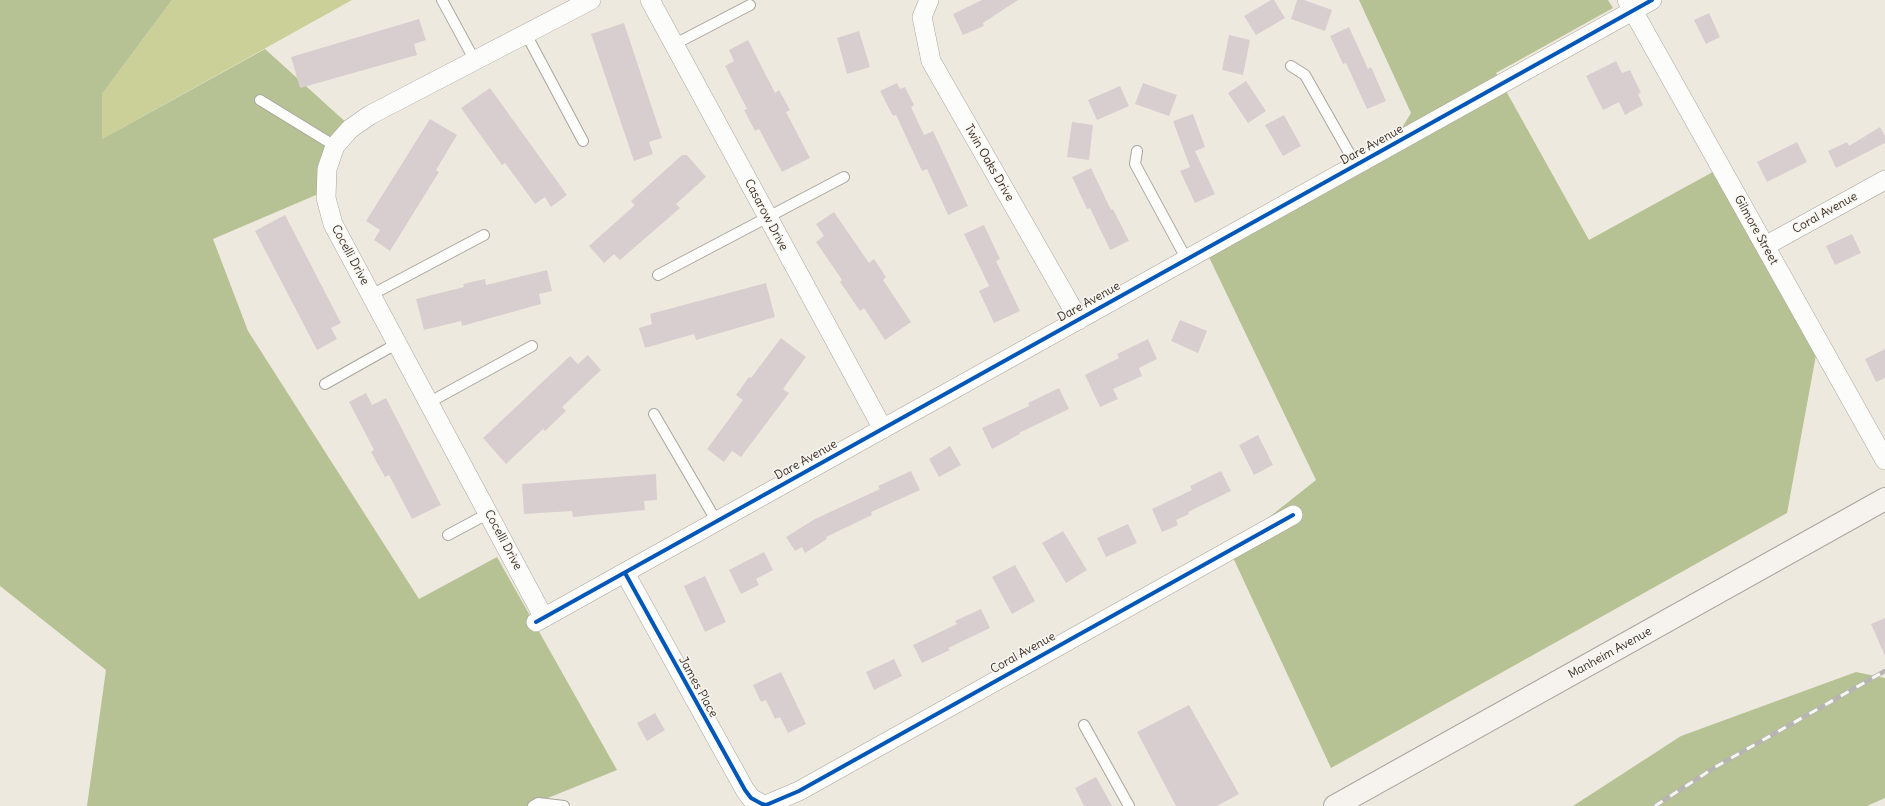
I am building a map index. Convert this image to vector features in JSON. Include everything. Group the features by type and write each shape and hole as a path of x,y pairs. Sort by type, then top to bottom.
{"street":[{"name":"Cocelli Drive","path":"540,620 489,513 428,403 398,343 333,224 326,198 327,169 335,146 350,129 370,115 475,62 591,0"},
{"name":"Casarow Drive","path":"650,0 883,429"},
{"name":"Twin Oaks Drive","path":"929,0 922,17 931,61 1078,320"},
{"name":"Dare Avenue","path":"540,620 1356,165 1630,5 1652,0"},
{"name":"Gilmore Street","path":"1630,5 1885,460"},
{"name":"Coral Avenue","path":"1765,246 1885,180"},
{"name":"Manheim Avenue","path":"1336,806 1885,499"},
{"name":"Coral Avenue","path":"762,804 766,805 778,801 799,790 1293,515"},
{"name":"James Place","path":"625,573 745,790 751,798 762,804"}],"lane":[{"path":"442,0 475,62"},
{"path":"675,44 750,6"},
{"path":"526,34 584,141"},
{"path":"1291,66 1304,75 1356,165"},
{"path":"260,100 335,146"},
{"path":"1137,151 1135,164 1187,260"},
{"path":"658,276 844,177"},
{"path":"371,295 484,235"},
{"path":"325,384 398,343"},
{"path":"428,403 532,346"},
{"path":"654,414 717,522"},
{"path":"448,536 489,513"},
{"path":"1084,725 1129,806"},
{"path":"532,806 538,803 564,806"}],"green space":[{"path":"0,0 172,0 102,94 102,139 265,49 349,125 323,192 213,239 248,331 419,599 497,557 617,770 528,806 87,806 106,670 0,586"},
{"path":"172,0 352,0 102,139 102,94"},
{"path":"1359,0 1608,0 1613,8 1496,73 1589,240 1720,168 1818,344 1787,513 1331,768 1229,549 1316,480 1206,251 1388,151 1411,113"},
{"path":"1856,672 1885,678 1885,798 1867,806 1573,806 1681,736"}],"building":[{"path":"982,0 1018,0 983,23 984,26 963,35 953,14"},
{"path":"1271,0 1274,0 1285,18 1256,35 1244,16"},
{"path":"1297,0 1304,0 1332,10 1325,31 1291,19"},
{"path":"1709,13 1720,37 1706,44 1694,20"},
{"path":"419,19 426,40 414,44 417,55 300,88 291,57"},
{"path":"624,23 662,138 649,142 653,154 634,161 591,34"},
{"path":"1349,27 1368,69 1371,67 1386,101 1367,109 1346,63 1343,64 1330,36"},
{"path":"859,31 870,67 847,74 837,38"},
{"path":"1229,35 1250,40 1243,75 1222,70"},
{"path":"748,40 775,93 779,90 790,110 786,112 810,158 782,172 759,129 755,131 744,110 747,109 725,66 734,61 729,50"},
{"path":"1616,61 1622,73 1630,70 1641,93 1638,94 1643,105 1625,115 1619,102 1603,110 1586,76"},
{"path":"1246,81 1266,111 1248,123 1228,93"},
{"path":"897,83 900,89 905,87 914,105 911,107 924,135 933,131 968,206 948,215 927,169 922,171 896,115 893,116 880,91"},
{"path":"1143,83 1177,95 1169,116 1135,104"},
{"path":"1120,86 1129,106 1097,120 1088,100"},
{"path":"490,88 567,195 551,207 545,197 535,204 505,163 502,165 461,108"},
{"path":"1193,114 1205,147 1195,151 1215,194 1195,203 1180,171 1190,167 1173,121"},
{"path":"1284,115 1301,146 1283,156 1265,125"},
{"path":"430,119 457,135 436,170 439,172 390,251 374,240 380,230 366,221"},
{"path":"1072,122 1093,125 1089,160 1067,157"},
{"path":"1880,127 1885,136 1885,143 1836,168 1828,151 1847,142 1849,146"},
{"path":"1797,142 1807,162 1767,182 1757,162"},
{"path":"682,155 687,155 706,177 676,204 680,208 620,260 614,254 604,263 589,246 635,205 631,201"},
{"path":"1091,168 1111,210 1113,209 1129,241 1110,250 1090,208 1087,209 1072,177"},
{"path":"834,212 869,263 874,259 886,277 883,280 911,322 885,340 864,308 860,311 840,282 842,280 816,242 824,236 816,224"},
{"path":"285,215 341,323 331,328 337,339 317,350 255,231"},
{"path":"984,225 1000,259 996,261 1020,311 994,323 979,291 989,286 964,234"},
{"path":"1852,234 1861,253 1835,265 1826,246"},
{"path":"547,270 552,291 539,294 541,304 462,326 461,321 424,330 416,299 464,287 463,284 485,279 486,285"},
{"path":"766,283 775,317 696,340 694,334 645,348 639,328 652,324 650,314"},
{"path":"1180,320 1207,331 1198,353 1171,341"},
{"path":"781,338 806,357 783,389 789,393 741,457 732,451 724,462 707,449 743,400 736,395 749,377 751,378"},
{"path":"1148,339 1157,359 1139,368 1142,376 1113,389 1118,399 1100,407 1085,375 1119,358 1117,354"},
{"path":"1885,349 1885,378 1876,382 1865,359"},
{"path":"588,355 601,370 562,407 566,411 545,431 543,429 506,464 483,438 570,356 578,364"},
{"path":"1059,388 1069,409 1019,433 1020,434 992,449 982,428 1029,406 1028,403"},
{"path":"366,393 372,405 386,398 441,505 412,519 389,475 385,477 371,452 374,450 349,402"},
{"path":"1258,435 1273,465 1254,475 1239,445"},
{"path":"950,446 961,465 939,477 929,459"},
{"path":"911,471 920,490 871,512 872,515 826,537 827,539 805,553 802,547 795,551 786,537 815,519 880,489 878,486"},
{"path":"1221,471 1231,491 1188,512 1189,514 1176,520 1178,525 1162,532 1152,509 1192,490 1190,486"},
{"path":"656,474 657,500 644,501 645,510 573,517 572,511 524,514 522,484"},
{"path":"1128,524 1137,543 1106,557 1097,538"},
{"path":"1063,531 1087,570 1066,583 1042,543"},
{"path":"764,552 773,570 756,579 759,585 741,594 729,570"},
{"path":"1015,565 1035,601 1012,614 992,577"},
{"path":"705,576 726,622 705,632 684,586"},
{"path":"981,609 990,628 948,648 950,650 922,663 913,645 957,624 955,621"},
{"path":"1885,618 1885,656 1871,624"},
{"path":"894,659 902,676 874,690 866,672"},
{"path":"781,672 806,724 788,733 780,717 775,719 766,700 761,702 753,685"},
{"path":"1189,705 1239,794 1217,806 1176,806 1137,732"},
{"path":"655,713 665,730 647,741 637,723"},
{"path":"1096,777 1112,806 1084,806 1075,788"}],"railway":[{"path":"1655,806 1717,766 1885,671"}],"cycle path":[{"path":"536,622 1652,0"},
{"path":"625,573 745,790 751,798 766,805 799,791 1293,515"}]}
